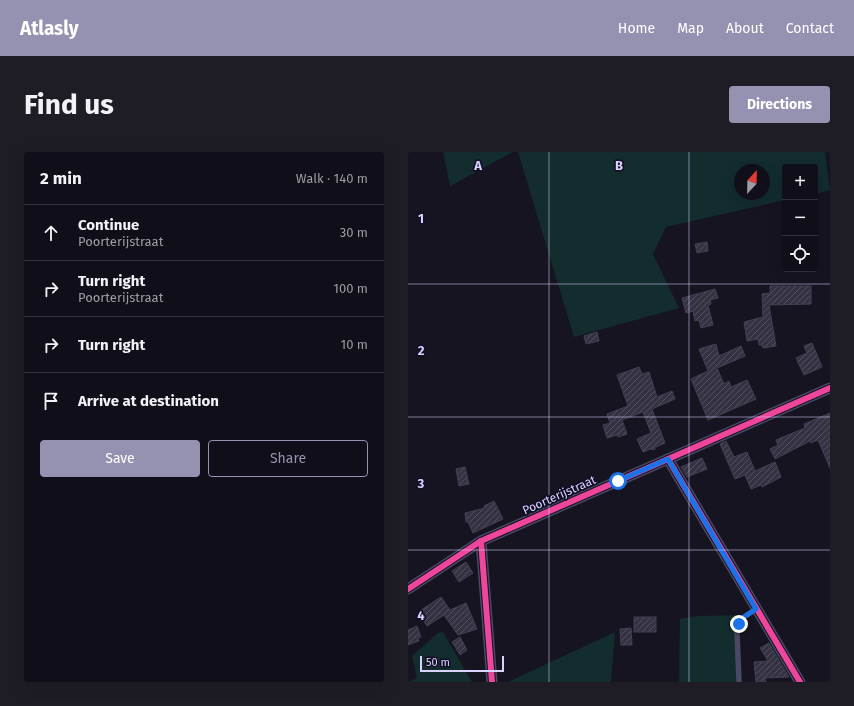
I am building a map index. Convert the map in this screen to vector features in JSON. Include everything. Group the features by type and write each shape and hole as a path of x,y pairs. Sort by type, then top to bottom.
{"street":[{"name":"Poorterijstraat","path":"408,589 481,541 830,388"},
{"path":"668,459 800,682"},
{"path":"481,541 492,682"}],"lane":[{"path":"739,682 736,632 741,619 756,609"}],"green space":[{"path":"443,152 513,152 450,186"},
{"path":"518,152 825,152 830,190 818,193 818,164 782,164 782,201 666,227 653,254 679,308 574,337"},
{"path":"747,615 739,624 739,682 679,682 680,619 697,616"},
{"path":"443,632 472,682 408,682 417,678 412,656 438,633"},
{"path":"615,632 611,682 508,682"}],"building":[{"path":"707,242 708,251 697,253 695,244"},
{"path":"770,286 811,286 811,304 769,305 776,346 763,348 762,345 759,345 758,339 747,341 744,322 763,317 762,294 770,293"},
{"path":"715,289 718,298 710,300 711,304 708,305 713,325 701,328 699,320 695,321 693,311 686,313 682,298"},
{"path":"597,332 599,341 586,344 584,336"},
{"path":"812,343 822,367 804,375 796,358 807,353 804,346"},
{"path":"716,344 719,356 741,346 745,356 717,368 724,384 729,381 731,387 747,380 756,399 708,420 691,379 708,371 699,349"},
{"path":"639,367 642,374 649,372 657,397 672,391 675,399 652,409 665,443 656,447 654,450 651,449 643,452 637,439 651,433 643,412 622,420 627,434 618,437 617,435 607,438 603,425 610,423 607,414 628,406 617,375"},
{"path":"830,413 830,468 818,440 811,443 810,441 775,459 770,449 778,445 776,440 805,428 804,424"},
{"path":"726,441 734,457 747,452 755,471 775,462 781,477 762,487 761,485 751,489 745,475 735,479 720,444"},
{"path":"702,458 707,469 687,477 681,467"},
{"path":"465,467 469,484 459,486 456,469"},
{"path":"494,501 503,519 473,533 468,522 466,522 465,513 485,508 484,506"},
{"path":"466,562 473,573 459,582 452,571"},
{"path":"441,597 450,610 466,603 477,629 458,635 444,615 427,626 418,612"},
{"path":"634,617 656,617 656,632 634,632"},
{"path":"417,626 421,637 418,638 419,641 408,645 408,630"},
{"path":"631,628 632,645 621,645 620,629"},
{"path":"460,637 467,650 460,655 452,642"},
{"path":"769,643 789,677 765,678 766,682 756,682 754,662 768,661 760,648"}],"cycle path":[{"path":"408,589 481,541 830,388"},
{"path":"668,459 800,682"},
{"path":"481,541 492,682"}],"route":[{"path":"618,481 668,459 756,609 741,619 739,624"}]}
